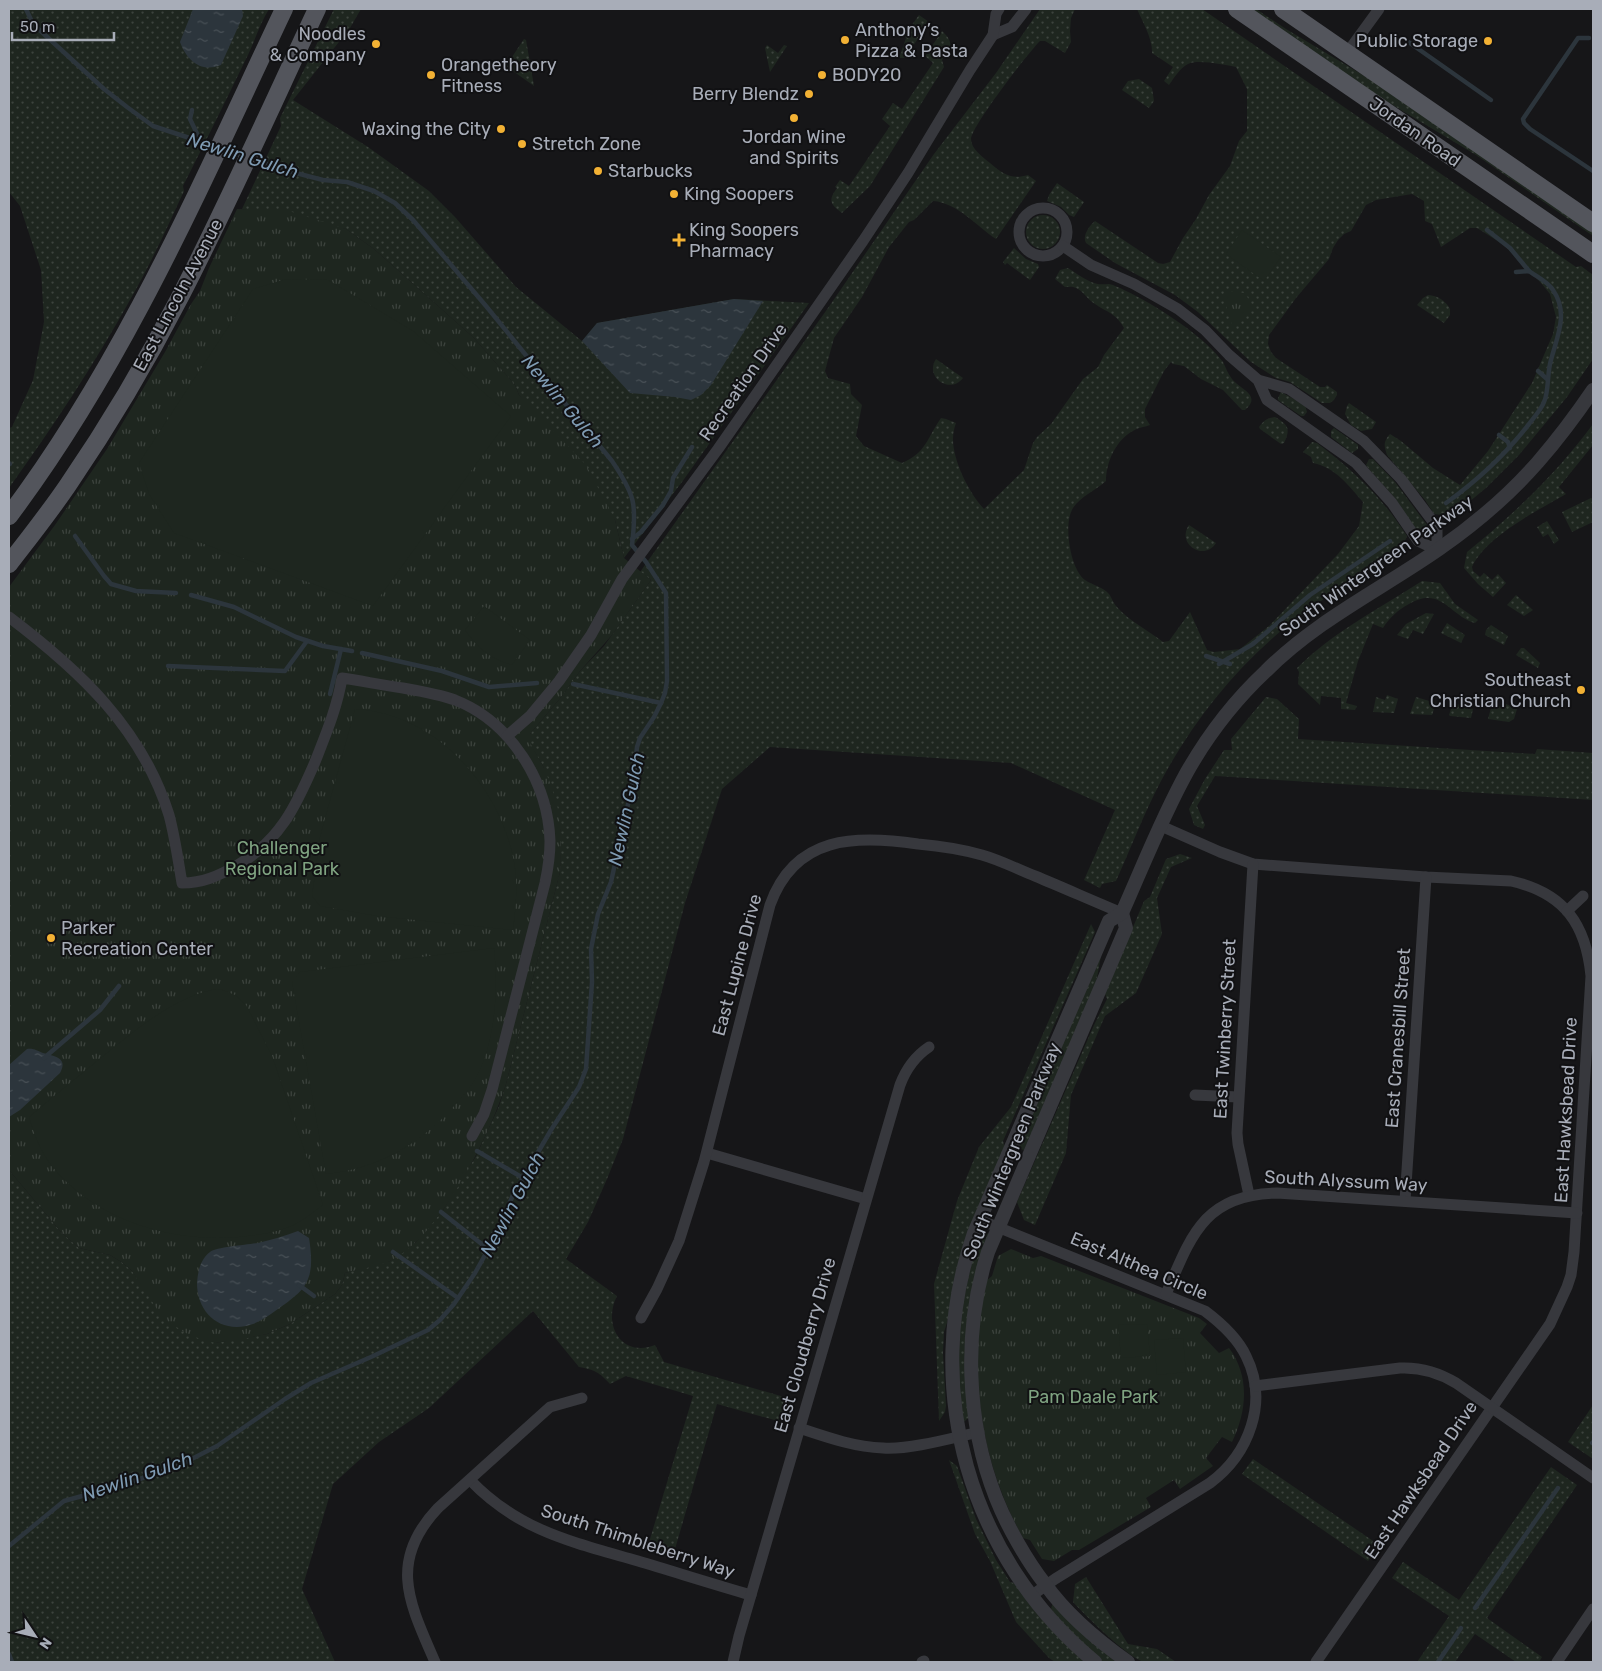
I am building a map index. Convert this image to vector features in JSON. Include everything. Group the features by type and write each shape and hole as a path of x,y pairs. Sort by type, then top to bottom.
{"main road":[{"name":"East Lincoln Avenue","path":"9,516 79,414 126,332 173,242 284,9"},
{"name":"East Lincoln Avenue","path":"9,564 94,446 180,298 227,203 317,9"},
{"name":"Jordan Road","path":"1237,9 1593,254"},
{"name":"Jordan Road","path":"1283,9 1593,224"}],"street":[{"name":"Recreation Drive","path":"507,736 542,703 591,635 622,579 718,449 908,173 993,35 996,14 999,9"},
{"name":"Recreation Drive","path":"993,35 1012,27 1026,9"},
{"path":"1347,53 1379,9"},
{"path":"1043,207 1057,212 1062,217 1067,231 1063,246 1058,251 1043,256 1029,252 1020,240 1020,224 1023,218 1035,208 1043,207"},
{"path":"1063,246 1091,265 1142,288 1178,309 1205,330 1229,355 1258,380 1289,389 1364,441 1401,478 1437,528 1437,550 1418,541 1392,503 1356,464 1267,400 1258,380"},
{"name":"South Wintergreen Parkway","path":"1095,1662 1064,1635 1016,1576 985,1519 970,1477 960,1436 952,1379 954,1323 963,1269 980,1220 1109,921 1122,913 1187,772 1204,746 1237,702 1284,653 1329,618 1437,550 1482,516 1523,478 1569,424 1593,390"},
{"path":"9,617 36,638 93,689 110,707 131,736 149,769 165,806 174,838 182,883 205,881 225,873 256,854 277,832 293,810 304,788 333,717 342,678 420,691 455,700 478,713 507,736 528,766 540,791 548,829 549,856 545,883 494,1084 484,1114 472,1136"},
{"name":"East Hawksbead Drive","path":"1161,826 1220,852 1253,864 1522,883 1550,897 1567,911 1580,929 1588,950 1591,976 1590,1071 1572,1264 1563,1299 1550,1324 1316,1662"},
{"name":"East Lupine Drive","path":"641,1318 679,1241 707,1153 771,900 777,887 790,870 804,857 831,844 854,840 902,841 966,851 994,859 1122,913"},
{"name":"East Twinberry Street","path":"1249,1195 1238,1144 1238,1097 1253,864"},
{"name":"East Cranesbill Street","path":"1404,1201 1426,877"},
{"path":"1567,911 1583,896"},
{"name":"South Wintergreen Parkway","path":"1122,913 1126,928 998,1227 981,1277 972,1349 978,1432 996,1499 1028,1559 1045,1585 1082,1625 1128,1662"},
{"name":"East Cloudberry Drive","path":"733,1662 750,1595 904,1073 911,1062 929,1047"},
{"path":"1195,1095 1238,1097"},
{"path":"707,1153 866,1199"},
{"name":"South Alyssum Way","path":"1166,1294 1187,1244 1202,1223 1223,1205 1249,1195 1277,1193 1577,1214"},
{"name":"East Althea Circle","path":"980,1220 1205,1311 1234,1336 1246,1355 1255,1386 1254,1410 1250,1430 1240,1451 1224,1472 1210,1483 1045,1585 1031,1596"},
{"path":"1255,1386 1412,1367 1440,1374 1492,1407 1593,1478"},
{"path":"435,1662 410,1602 407,1584 408,1561 415,1541 427,1520 550,1407 582,1398"},
{"path":"799,1428 840,1440 882,1448 906,1446 978,1432"},
{"name":"South Thimbleberry Way","path":"470,1480 485,1496 510,1515 557,1538 750,1595"},
{"path":"1557,1662 1593,1609"}],"green space":[{"path":"9,9 269,9 183,186 184,191 137,287 87,372 9,488 9,428 12,427 33,380 44,322 41,270 20,206 9,192"},
{"path":"334,9 361,9 350,28 293,100 368,147 429,191 455,217 516,287 582,341 597,323 734,299 809,303 682,482 624,558 615,520 519,395 515,385 474,338 374,249 346,229 242,209 281,126 280,118"},
{"path":"1040,9 1075,9 1071,18 1071,42 1065,53 1045,41 1040,41 1013,74 980,120 971,139 973,146 978,152 1003,173 1017,177 1028,175 1036,181 996,239 959,210 933,201 914,220 909,222 889,247 862,297 834,338 825,371 828,378 850,384 851,394 862,405 856,436 864,446 902,463 921,450 941,418 956,423 953,439 959,467 968,486 984,509 1024,470 1033,443 1037,437 1051,424 1083,379 1098,367 1104,355 1124,328 1117,318 1096,305 1081,291 1073,287 1065,287 1055,279 1060,270 1068,268 1091,282 1109,284 1121,288 1177,321 1214,352 1223,362 1232,379 1251,396 1250,405 1245,410 1242,410 1223,390 1201,379 1184,366 1171,362 1164,371 1145,409 1145,417 1150,425 1133,431 1120,441 1112,454 1106,474 1106,481 1080,500 1073,508 1070,515 1068,534 1075,566 1085,580 1107,592 1122,612 1163,642 1169,641 1190,612 1207,650 1214,652 1240,649 1269,626 1338,554 1359,526 1363,502 1335,473 1313,463 1311,457 1303,452 1312,442 1317,443 1355,474 1388,509 1407,536 1401,551 1305,612 1283,629 1242,667 1206,710 1175,757 1143,818 1116,881 1102,884 1100,888 1084,880 1115,810 1011,763 770,747 722,789 685,903 623,1139 588,1222 566,1259 617,1296 612,1318 618,1336 625,1343 633,1347 643,1348 655,1345 664,1362 791,1399 785,1423 717,1404 673,1556 647,1549 693,1396 626,1376 610,1384 596,1372 579,1367 533,1311 429,1408 379,1442 333,1484 302,1589 335,1662 9,1662 9,1170 61,1232 79,1248 110,1255 123,1263 132,1271 144,1288 215,1343 267,1334 290,1324 335,1294 342,1285 345,1273 390,1261 415,1243 443,1210 476,1156 499,1106 560,872 561,832 543,766 530,744 530,734 580,671 604,646 651,580 640,572 828,308 934,154 996,73"},
{"path":"1137,9 1202,9 1576,267 1581,266 1593,275 1593,359 1567,397 1519,455 1486,488 1452,516 1434,514 1425,500 1387,455 1386,439 1390,434 1433,468 1460,485 1488,451 1532,383 1553,334 1556,317 1550,294 1504,245 1477,228 1470,228 1441,247 1432,224 1425,221 1424,201 1412,194 1376,200 1366,205 1351,231 1344,234 1338,240 1329,259 1296,298 1269,335 1268,344 1276,358 1320,387 1327,385 1337,392 1334,400 1330,403 1322,403 1290,382 1276,378 1251,362 1198,312 1175,295 1115,263 1086,243 1085,240 1087,231 1095,221 1158,263 1170,262 1209,195 1230,166 1239,141 1247,131 1247,89 1236,67 1198,62 1188,64 1177,73 1169,85 1164,81 1173,67 1152,53 1149,36"},
{"path":"1250,9 1256,9 1388,90 1593,232 1593,236 1476,155 1381,98"},
{"path":"919,15 929,22 905,58 899,58 906,38 904,36"},
{"path":"942,31 950,42 948,52 942,60 944,67 870,186 842,213 835,207 831,199 837,188 835,187 840,180 849,186 890,126 882,119 893,103 902,109 933,63 925,56"},
{"path":"524,39 526,40 534,86 506,66"},
{"path":"767,45 778,53 784,45 787,46 770,72 765,48"},
{"path":"1139,79 1152,88 1154,101 1149,108 1122,90 1128,81"},
{"path":"1057,183 1084,202 1074,217 1061,207 1047,201"},
{"name":"Challenger Regional Park","path":"237,209 289,211 346,229 374,249 474,338 515,385 519,395 586,465 615,520 624,558 651,580 612,635 580,671 530,734 530,743 543,766 558,809 561,832 560,872 506,1084 488,1130 461,1183 427,1230 409,1249 390,1261 345,1273 342,1285 335,1294 290,1324 267,1334 215,1343 189,1335 167,1321 132,1271 123,1263 110,1255 79,1248 61,1232 9,1170 9,587 55,525 107,449 200,291"},
{"path":"1043,215 1055,220 1060,232 1055,244 1043,249 1031,244 1026,232 1031,220"},
{"path":"1242,230 1281,257 1264,281 1226,254"},
{"path":"1014,248 1026,259 1038,264 1039,267 1030,280 1003,262"},
{"path":"286,279 328,280 413,331 511,416 373,606 174,533 149,494 139,463 253,289"},
{"path":"1233,291 1244,293 1248,297 1250,307 1243,320 1233,325 1228,315 1226,294"},
{"path":"1428,295 1441,299 1450,309 1450,315 1444,323 1417,305"},
{"path":"936,359 963,378 958,383 952,385 940,382 933,372"},
{"path":"1281,392 1305,405 1307,412 1304,416 1301,416 1278,400"},
{"path":"1349,403 1376,422 1372,429 1361,431 1351,425 1345,414"},
{"path":"1275,417 1283,422 1288,430 1284,443 1281,444 1259,427 1266,420"},
{"path":"1593,424 1593,445 1559,487 1566,494 1527,516 1500,535 1479,556 1472,567 1473,571 1480,577 1484,573 1492,580 1498,574 1506,583 1493,597 1464,568 1467,552 1501,523 1550,476"},
{"path":"1334,428 1358,445 1358,449 1352,453 1331,437 1331,431"},
{"path":"1369,459 1373,459 1395,482 1427,525 1426,531 1422,533 1417,531 1394,497 1366,465"},
{"path":"1591,498 1593,499 1593,522 1572,532 1562,512"},
{"path":"1547,521 1559,540 1554,544 1548,534 1543,537 1537,527"},
{"path":"1189,525 1216,543 1205,551 1193,548 1186,538"},
{"path":"1422,581 1440,583 1455,604 1478,620 1475,623 1466,619 1445,604 1429,598 1420,599 1405,606 1391,617 1383,628 1373,624 1358,661 1346,703 1357,706 1355,710 1341,709 1341,698 1321,696 1320,705 1298,684 1299,672 1297,668 1311,655 1357,621"},
{"path":"1516,595 1533,610 1524,616 1507,605"},
{"path":"484,606 530,640 512,665 485,652 465,630"},
{"path":"1426,613 1434,614 1423,634 1413,630 1408,639 1397,635 1406,624"},
{"path":"1447,623 1465,635 1461,643 1441,633"},
{"path":"1491,625 1508,636 1504,645 1485,635 1486,630"},
{"path":"1521,648 1524,648 1540,663 1538,668 1516,655"},
{"path":"1387,695 1398,699 1394,713 1373,712 1376,697 1385,700"},
{"path":"1266,697 1277,699 1299,719 1298,739 1535,754 1537,749 1593,753 1593,800 1215,776 1197,806 1205,825 1203,829 1194,825 1189,809 1205,779 1224,750 1232,750 1231,739"},
{"path":"1416,697 1436,703 1432,715 1410,714"},
{"path":"1453,703 1473,709 1471,718 1450,716"},
{"path":"1492,704 1502,707 1506,704 1517,709 1514,719 1509,722 1488,719"},
{"path":"355,709 384,714 412,724 437,739 459,758 479,781 494,807 506,834 514,862 516,896 513,930 377,916 320,906 312,896 320,837"},
{"path":"1180,854 1192,858 1171,867 1157,898 1162,934 1136,993 1105,1016 1071,1095 1066,1153 1035,1225 1024,1220 1017,1202 1107,999 1105,994 1144,901 1150,897 1166,859"},
{"path":"1091,924 1095,932 1003,1141 1005,1147 944,1332 943,1353 946,1406 945,1412 939,1421 934,1284 957,1201 979,1147 1011,1107"},
{"path":"494,948 496,979 492,1027 485,1058 471,1086 441,1120 412,1143 363,1167 326,1174 292,982 300,972"},
{"path":"1101,956 1095,988 1024,1150 1017,1148"},
{"path":"220,989 235,995 246,1005 272,1056 323,1205 300,1222 285,1228 239,1237 187,1236 136,1224 112,1214 89,1200 69,1184 51,1165 35,1136 29,1117 119,1043 160,1013 190,997"},
{"path":"987,1233 989,1234 970,1416 962,1422 959,1411 959,1318 977,1240"},
{"name":"Pam Daale Park","path":"1011,1249 1033,1258 1041,1256 1199,1318 1207,1324 1200,1333 1219,1353 1229,1348 1236,1359 1243,1382 1243,1406 1237,1430 1232,1442 1222,1437 1206,1458 1213,1466 1180,1489 1174,1480 1146,1498 1151,1507 1079,1550 1072,1550 1054,1561 1042,1559 1030,1540 1023,1538 1010,1513 991,1462 980,1408 977,1353 982,1302 987,1280 992,1276 998,1256"},
{"path":"1147,1324 1150,1356 1121,1358 1118,1325"},
{"path":"1183,1338 1186,1372 1157,1375 1154,1340"},
{"path":"1593,1405 1593,1459 1568,1442"},
{"path":"1253,1459 1379,1545 1368,1561 1242,1474"},
{"path":"949,1460 957,1466 976,1519 996,1560 1010,1582 1014,1583 1051,1629 1081,1657 1083,1662 1055,1662 1049,1658 1016,1622 990,1561 975,1534"},
{"path":"1551,1467 1577,1485 1487,1618 1542,1657 1539,1662 1516,1662 1475,1634 1455,1662 1417,1662 1449,1616 1392,1578 1403,1562 1459,1600"},
{"path":"1086,1577 1128,1644 1157,1649 1176,1662 1149,1663 1138,1659 1097,1626 1073,1602 1075,1584"},
{"path":"1053,1602 1119,1662 1102,1662 1072,1636 1051,1609"}],"water":[{"path":"193,9 242,9 243,16 221,65 207,67 196,64 183,49 180,42"},
{"path":"734,299 763,301 711,385 701,395 691,400 630,393 582,341 597,323"},
{"path":"27,1049 34,1049 59,1058 63,1064 62,1068 60,1073 20,1110 9,1117 9,1065"},
{"path":"298,1231 309,1238 311,1254 310,1274 301,1290 273,1312 253,1324 231,1327 213,1319 201,1304 197,1283 200,1266 210,1252 225,1247 263,1242"}],"waterway":[{"name":"Newlin Gulch","path":"26,9 33,24 104,89 153,126 214,146"},
{"path":"1589,38 1578,38 1523,119 1530,129 1593,171"},
{"path":"1407,41 1491,100"},
{"path":"192,110 190,119 201,142"},
{"name":"Newlin Gulch","path":"222,149 245,157"},
{"name":"Newlin Gulch","path":"9,1546 64,1501 122,1485 178,1466 217,1446 311,1383 428,1330 454,1304 475,1273 495,1237 513,1195 579,1087 586,1069 592,982 591,949 598,914 611,882 634,777 637,747 665,693 667,681 666,593 646,562 632,545 634,519 632,500 626,483 612,461 486,306 413,220 395,203 374,191 347,182 323,180 252,159"},
{"path":"1487,230 1510,248 1529,271"},
{"path":"1446,503 1501,457 1537,413 1546,398 1550,365 1560,325 1560,307 1553,290 1545,282 1529,271 1516,272"},
{"path":"1538,371 1547,379"},
{"path":"1499,435 1508,442 1510,448"},
{"path":"632,539 641,532 663,505 671,491 673,478 692,447"},
{"path":"75,536 111,584 136,591 176,593"},
{"path":"1219,664 1253,644 1310,595 1390,541"},
{"path":"191,595 234,607 296,637 323,646 352,651"},
{"path":"168,666 285,671 307,641"},
{"path":"330,694 341,649"},
{"path":"362,653 442,671 489,687 537,683"},
{"path":"1206,656 1230,664"},
{"path":"573,684 661,703"},
{"path":"44,1058 100,1010 119,986"},
{"path":"477,1151 523,1178"},
{"path":"441,1212 488,1249"},
{"path":"393,1252 458,1298"},
{"path":"299,1285 314,1296"},
{"path":"1475,1608 1558,1488"},
{"path":"1438,1662 1461,1628"},
{"path":"9,1654 12,1662"}],"place":[{"name":"Anthony’s Pizza & Pasta","path":"845,40"},
{"name":"Public Storage","path":"1488,41"},
{"name":"Noodles & Company","path":"376,44"},
{"name":"Orangetheory Fitness","path":"431,75"},
{"name":"BODY20","path":"822,75"},
{"name":"Berry Blendz","path":"809,94"},
{"name":"Jordan Wine and Spirits","path":"794,118"},
{"name":"Waxing the City","path":"501,129"},
{"name":"Stretch Zone","path":"522,144"},
{"name":"Starbucks","path":"598,171"},
{"name":"King Soopers","path":"674,194"},
{"name":"King Soopers Pharmacy","path":"679,240"},
{"name":"Southeast Christian Church","path":"1581,690"},
{"name":"Parker Recreation Center","path":"51,938"}]}
